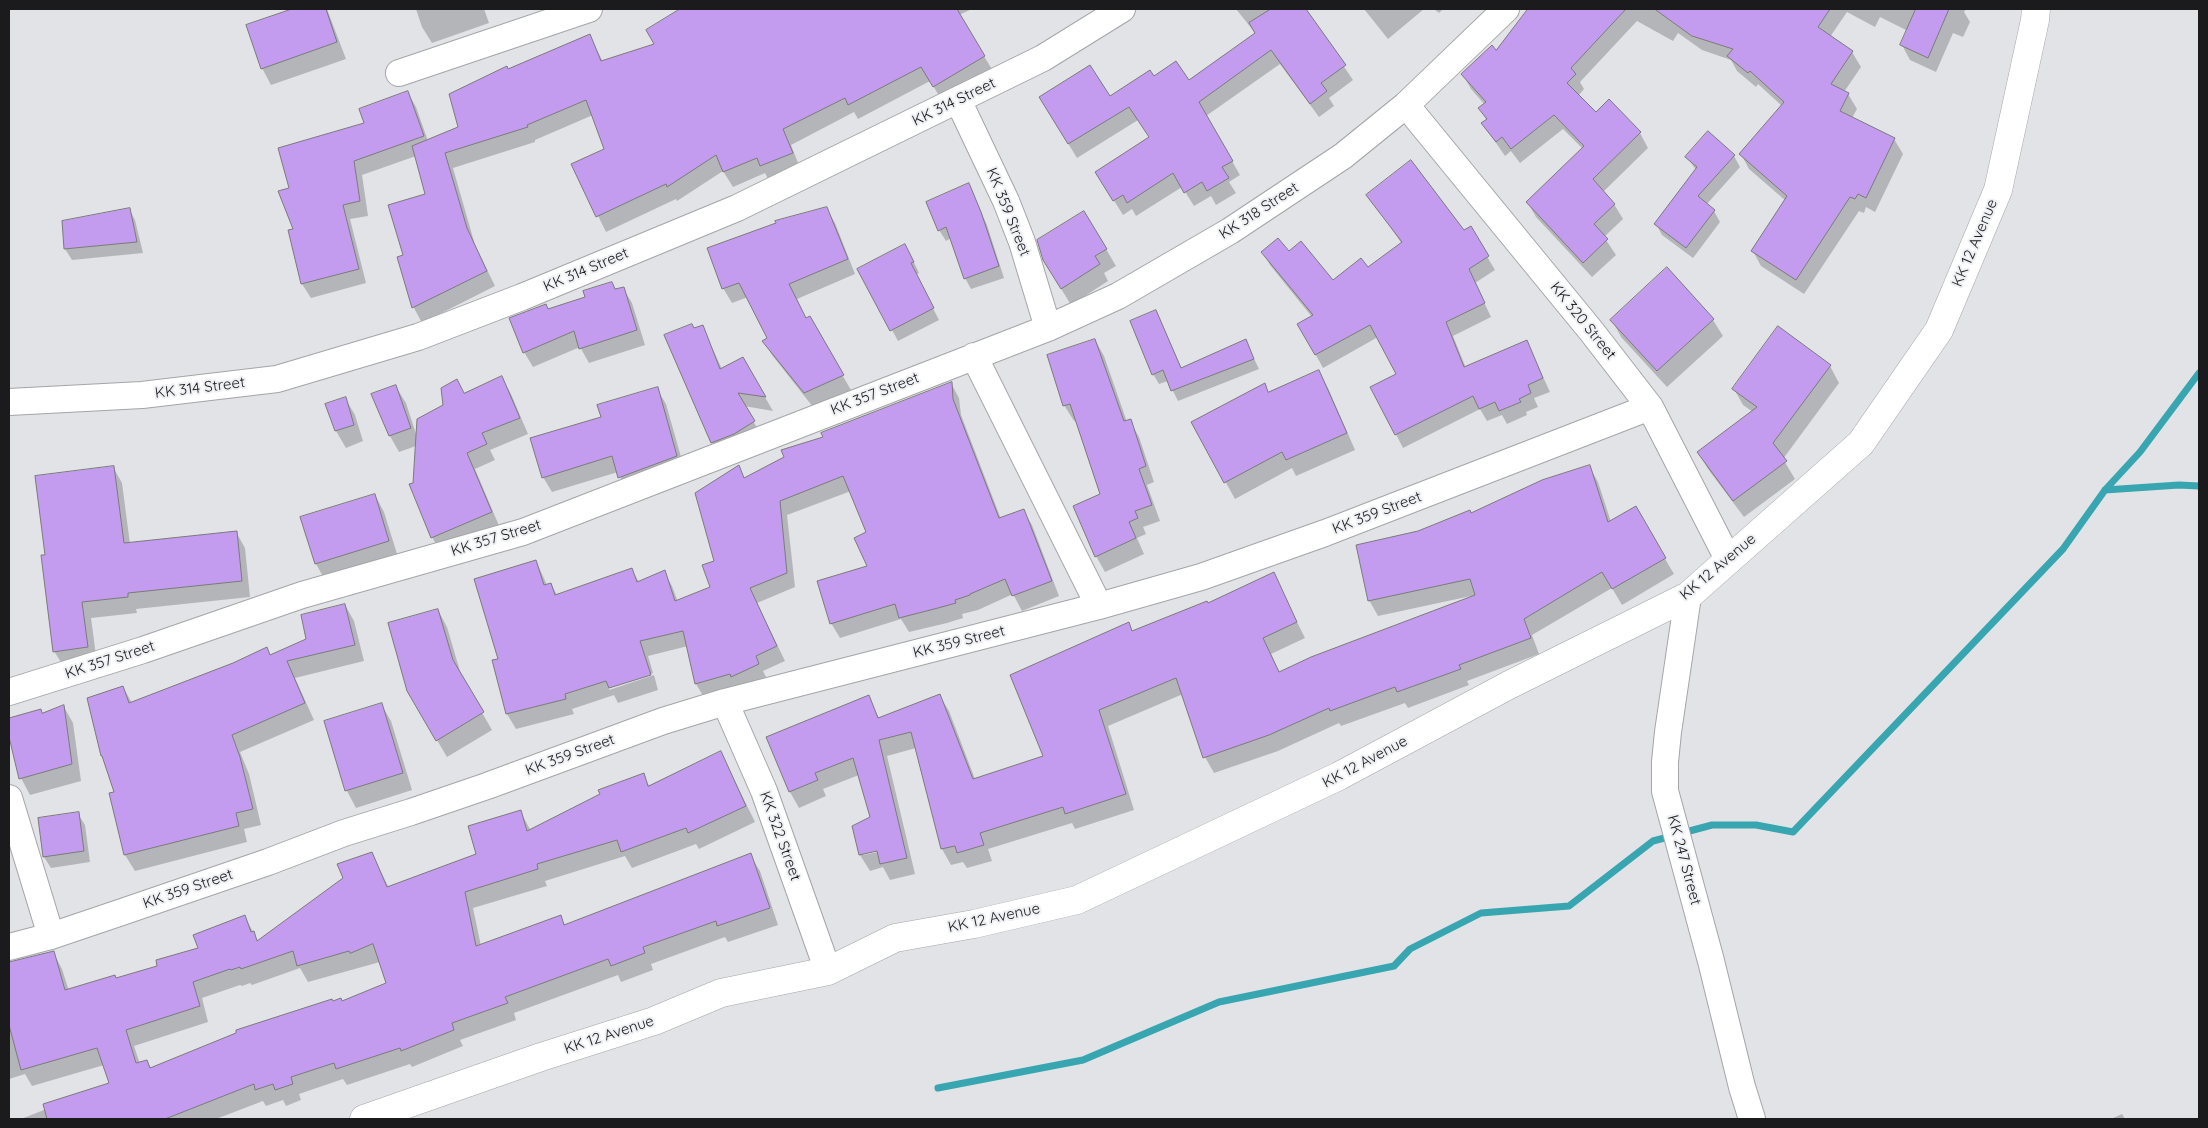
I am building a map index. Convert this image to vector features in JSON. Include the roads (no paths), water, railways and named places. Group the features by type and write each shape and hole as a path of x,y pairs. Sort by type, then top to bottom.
{"main road":[{"name":"KK 12 Avenue","path":"364,1119 541,1057 654,1021 722,993 828,971 895,938 974,924 1077,900 1339,776 1509,685 1688,596 1861,443 1939,330 1998,190 2036,9"}],"street":[{"name":"KK 314 Street","path":"9,402 142,395 277,379 347,360 418,337 496,307 736,208 1042,58 1122,9"},
{"name":"KK 318 Street","path":"974,356 1048,328 1118,296 1230,232 1343,156 1406,105 1506,9"},
{"path":"399,73 584,11"},
{"name":"KK 359 Street","path":"958,100 987,159 1022,242 1048,328"},
{"name":"KK 320 Street","path":"1406,105 1592,332 1650,408 1728,559"},
{"path":"974,356 1099,606"},
{"name":"KK 357 Street","path":"9,692 143,650 302,594 523,532 974,356"},
{"name":"KK 359 Street","path":"9,947 51,936 268,862 344,833 487,786 662,721 725,702 1099,606 1201,577 1325,533 1650,408"},
{"name":"KK 247 Street","path":"1688,596 1668,732 1665,791 1752,1119"},
{"name":"KK 322 Street","path":"725,702 764,791 828,971"},
{"path":"9,798 51,936"}],"waterway":[{"path":"1682,833 1712,825 1756,825 1793,832 2063,549 2105,490 2140,452 2199,373"},
{"path":"2105,490 2179,485 2199,486"},
{"path":"938,1088 1083,1060 1219,1002 1394,966 1410,949 1481,913 1569,906 1653,841 1672,836"}]}
